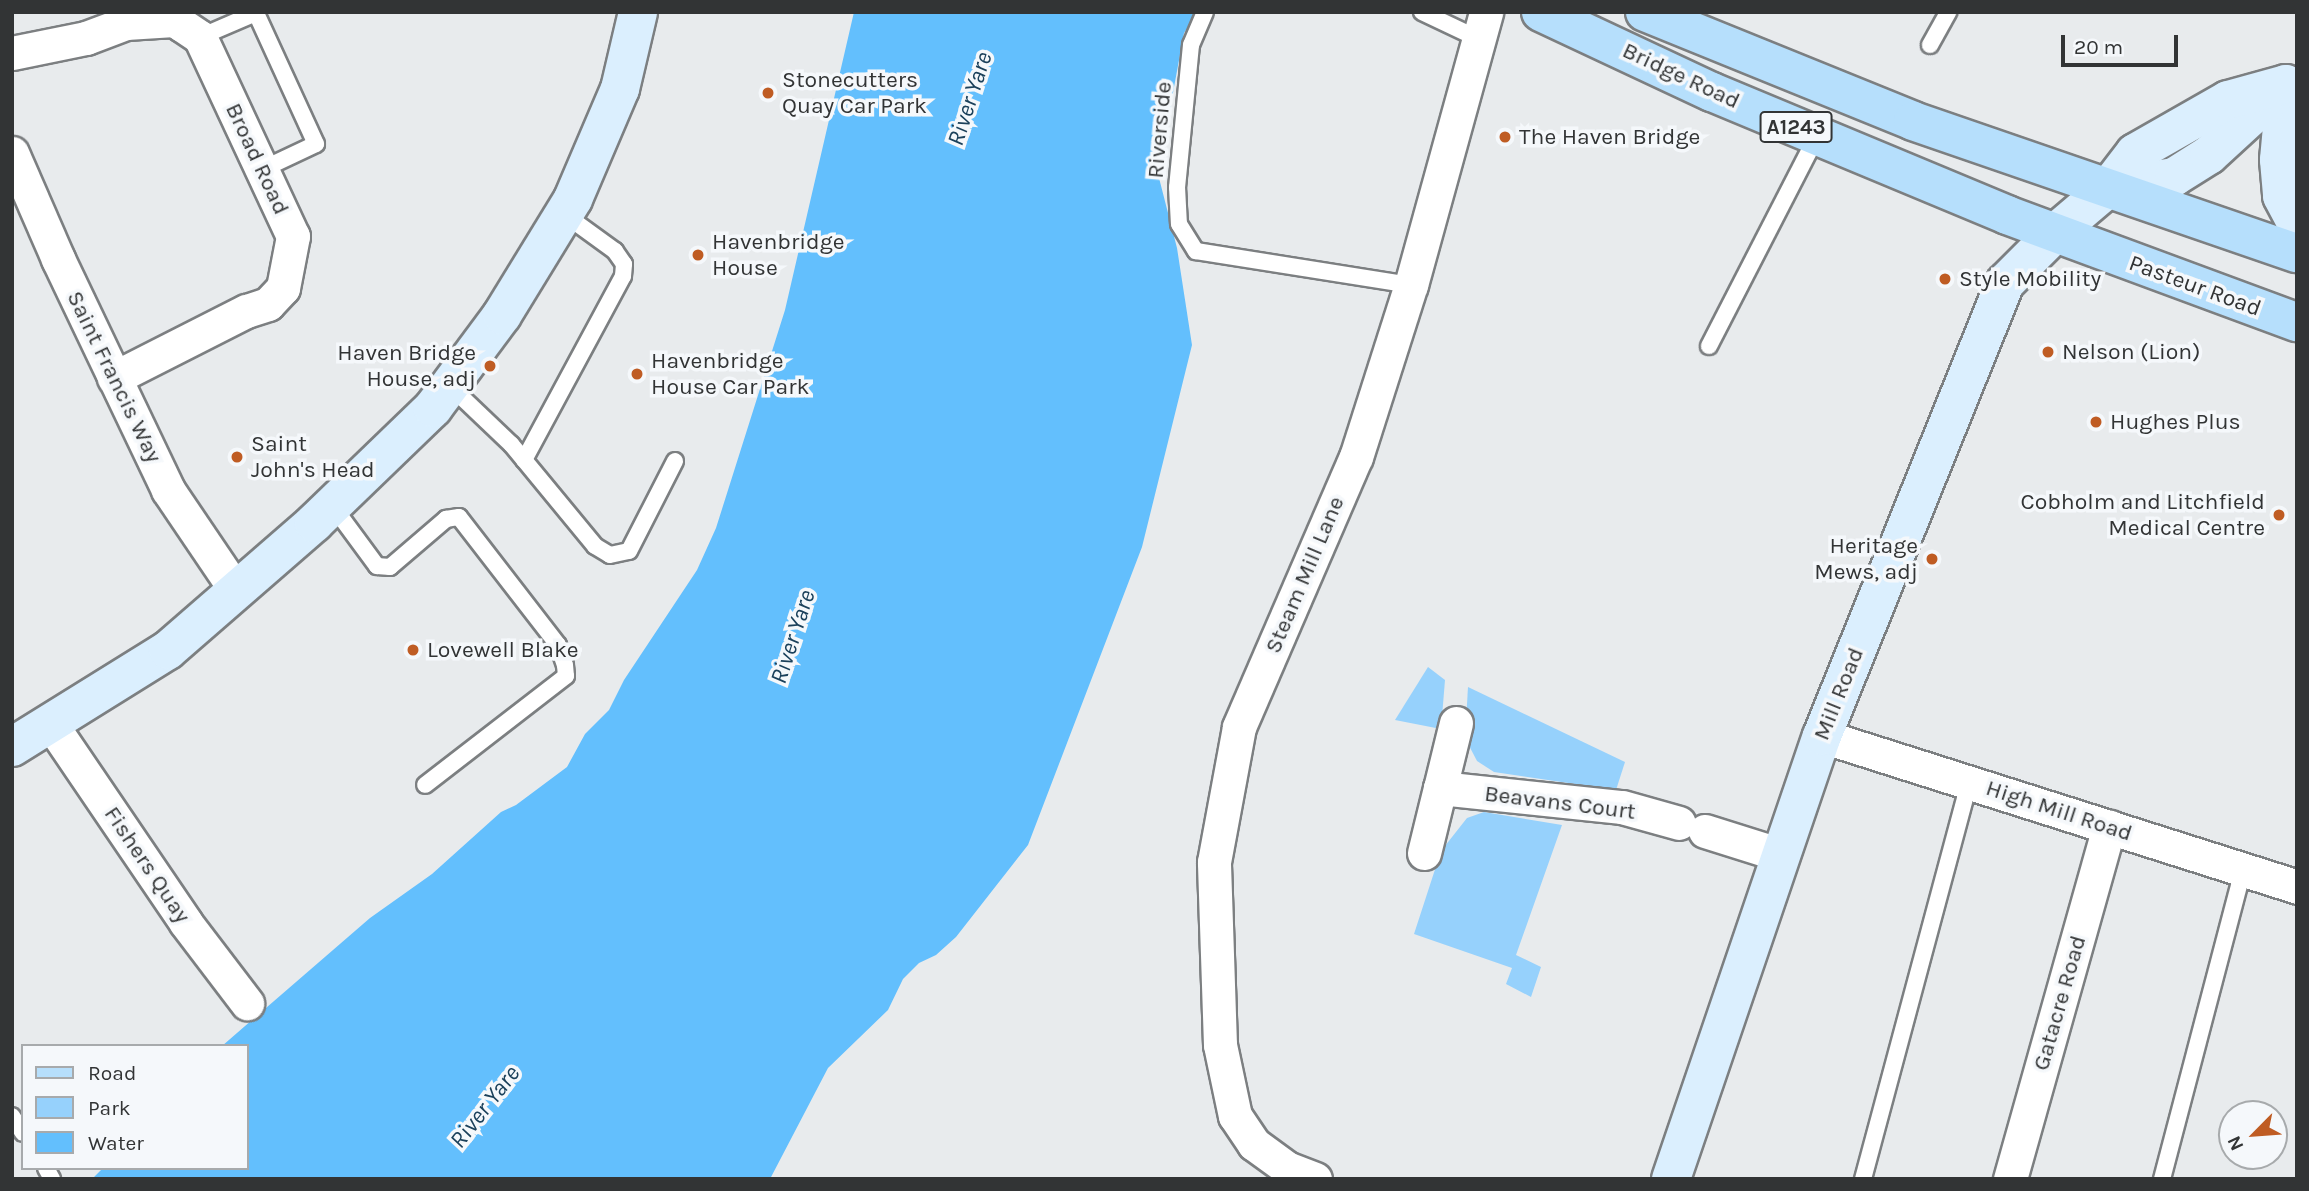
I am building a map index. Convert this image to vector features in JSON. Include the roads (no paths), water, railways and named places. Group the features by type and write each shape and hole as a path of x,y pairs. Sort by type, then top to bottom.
{"main road":[{"name":"Bridge Road","path":"1541,12 1712,92 2055,233"},
{"name":"Bridge Road","path":"1645,12 1913,121 2108,188"},
{"name":"A1243","path":"2108,188 2297,253"},
{"name":"Pasteur Road","path":"2055,233 2297,322"}],"street":[{"path":"12,747 168,650 332,505 433,408 502,315 564,214 620,89 638,12"},
{"path":"12,53 86,38 139,18 174,20 200,37"},
{"name":"Steam Mill Lane","path":"1265,1161 1234,1116 1220,1045 1216,983 1217,848 1239,727 1356,457 1411,285 1482,25"},
{"name":"Broad Road","path":"114,378 246,311 268,304 283,288 293,236 200,37"},
{"path":"2108,188 2174,177 2209,155 2291,80"},
{"path":"2291,80 2278,160 2282,196 2297,224"},
{"name":"Saint Francis Way","path":"12,153 168,490 236,589"},
{"name":"Mill Road","path":"1671,1179 1822,736 2005,282 2055,233 2108,188"},
{"path":"1424,853 1456,723"},
{"name":"Fishers Quay","path":"51,724 186,923 247,1003"},
{"name":"High Mill Road","path":"1822,736 2297,887"},
{"name":"Beavans Court","path":"1440,788 1622,807 1781,855"},
{"name":"Gatacre Road","path":"2010,1179 2109,827"},
{"path":"1265,1161 1315,1179"}],"lane":[{"name":"Riverside","path":"1205,12 1191,45 1177,187 1179,224 1196,251 1411,285"},
{"path":"1422,12 1482,25"},
{"path":"1930,45 1948,12"},
{"path":"200,37 256,13 316,144 261,170"},
{"path":"1709,346 1818,136"},
{"path":"524,460 623,276 624,264 615,251 564,214"},
{"path":"450,386 524,460 595,546 610,555 629,551 676,461"},
{"path":"332,505 377,566 390,568 446,519 459,517 558,645 565,665 566,676 425,785"},
{"path":"1863,1179 1969,783"},
{"path":"2162,1179 2242,870"}],"water":[{"name":"River Yare","path":"854,12 1198,12 1184,33 1158,174 1177,248 1192,345 1142,547 1028,845 956,937 936,955 919,963 903,979 888,1010 828,1068 770,1179 92,1179 101,1170 248,1170 248,1044 224,1044 370,918 432,874 501,812 516,805 567,767 585,734 609,710 624,680 697,570 716,528 785,310"}],"place":[{"name":"Stonecutters Quay Car Park","path":"768,93"},
{"name":"The Haven Bridge","path":"1505,137"},
{"name":"Havenbridge House","path":"698,255"},
{"name":"Style Mobility","path":"1945,279"},
{"name":"Nelson (Lion)","path":"2048,352"},
{"name":"Haven Bridge House, adj","path":"490,366"},
{"name":"Havenbridge House Car Park","path":"637,374"},
{"name":"Hughes Plus","path":"2096,422"},
{"name":"Saint John's Head","path":"237,457"},
{"name":"Cobholm and Litchfield Medical Centre","path":"2279,515"},
{"name":"Heritage Mews, adj","path":"1932,559"},
{"name":"Lovewell Blake","path":"413,650"}]}
